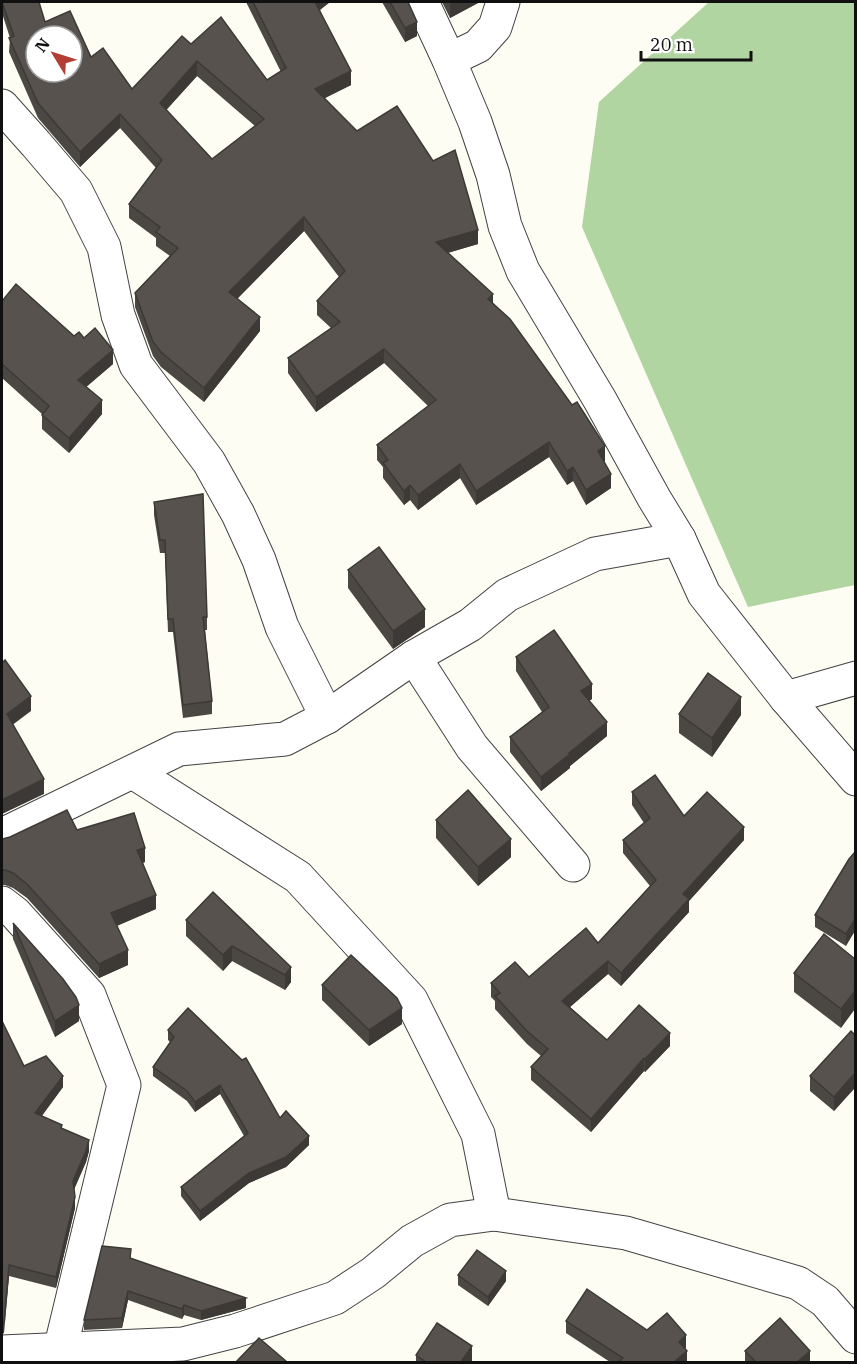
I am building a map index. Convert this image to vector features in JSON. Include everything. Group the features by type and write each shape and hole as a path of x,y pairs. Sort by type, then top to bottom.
{"street":[{"path":"422,2 475,122 493,176 505,226 523,271 679,539 704,594 786,698 855,779"},
{"path":"449,60 478,46 495,27 503,2"},
{"path":"2,106 76,191 104,247 118,315 136,365 209,462 238,514 259,560 282,627 327,717"},
{"path":"2,836 179,749 285,739 327,717 414,657 470,625 507,595 595,554 679,539"},
{"path":"414,657 472,747 573,866"},
{"path":"786,698 855,678"},
{"path":"133,772 298,877 411,1000 478,1134 494,1214"},
{"path":"2,903 15,913 89,995 124,1085 60,1350"},
{"path":"2,1352 60,1350 112,1358 235,1331 335,1298 373,1273 412,1241 450,1220 494,1214 626,1233 798,1283 825,1301 855,1337"}],"green space":[{"path":"709,2 855,2 855,585 748,607 582,227 599,102"}],"building":[{"path":"2,2 39,2 45,22 70,11 76,24 24,24 24,72 9,38 14,36"},
{"path":"253,2 315,2 351,71 315,89 357,131 397,106 433,161 455,150 478,230 436,242 493,294 488,299 510,319 572,405 577,402 605,446 598,451 611,474 586,490 573,467 567,471 549,442 476,491 460,464 418,495 410,485 404,491 383,463 388,460 377,445 436,400 384,349 316,397 288,358 340,322 317,301 345,271 304,217 229,292 260,317 204,388 161,352 153,342 135,293 178,248 156,232 160,227 129,204 162,160 120,114 80,152 38,103 30,84 84,84 84,42 91,57 103,48 132,89 182,36 191,44 221,17 267,80 286,68","holes":["197,61 264,119 212,159 160,103"]},
{"path":"390,2 408,2 417,22 405,28"},
{"path":"16,284 74,336 79,332 84,338 95,328 113,350 78,380 102,400 69,438 42,415 49,406 2,364 2,299"},
{"path":"203,494 207,617 203,617 212,701 183,705 173,619 168,619 165,540 160,540 154,502"},
{"path":"379,547 425,609 393,631 348,570"},
{"path":"554,630 592,684 581,691 607,722 541,777 510,737 549,707 516,657"},
{"path":"5,660 31,696 7,714 44,779 2,800 2,663"},
{"path":"708,673 741,697 712,738 679,714"},
{"path":"655,775 684,816 707,792 744,827 683,894 689,899 621,973 608,961 562,1001 607,1040 639,1005 670,1033 644,1058 591,1119 531,1067 548,1049 527,1031 495,996 500,993 491,983 515,962 529,977 586,928 598,943 656,880 623,840 650,818 632,792"},
{"path":"468,790 511,839 478,867 436,820"},
{"path":"67,810 77,830 134,813 145,848 137,850 156,895 111,913 128,950 99,964 27,884 13,873 2,870 2,839"},
{"path":"855,852 855,919 846,934 815,915"},
{"path":"213,892 291,967 285,975 232,946 223,955 186,920"},
{"path":"13,923 76,997 79,1005 55,1021"},
{"path":"824,934 855,959 855,991 841,1009 794,973"},
{"path":"351,955 397,998 402,1008 369,1030 322,985"},
{"path":"188,1008 242,1060 246,1058 280,1118 286,1111 309,1136 286,1157 249,1173 200,1211 181,1187 248,1133 220,1085 195,1102 187,1091 153,1067 174,1037 168,1030"},
{"path":"2,1021 24,1066 46,1056 63,1076 35,1113 89,1140 73,1181 75,1197 56,1277 9,1265 4,1322 2,1323"},
{"path":"851,1031 855,1035 855,1073 834,1097 810,1076"},
{"path":"102,1246 131,1249 130,1258 246,1298 201,1311 184,1305 182,1309 128,1291 122,1318 84,1320"},
{"path":"477,1250 506,1271 488,1297 458,1275"},
{"path":"587,1289 647,1330 667,1313 686,1335 679,1342 687,1351 674,1362 618,1362 623,1358 566,1321"},
{"path":"780,1318 810,1351 797,1362 756,1362 745,1351"},
{"path":"437,1323 472,1346 461,1362 426,1362 416,1355"},
{"path":"259,1338 287,1362 236,1362"}]}
